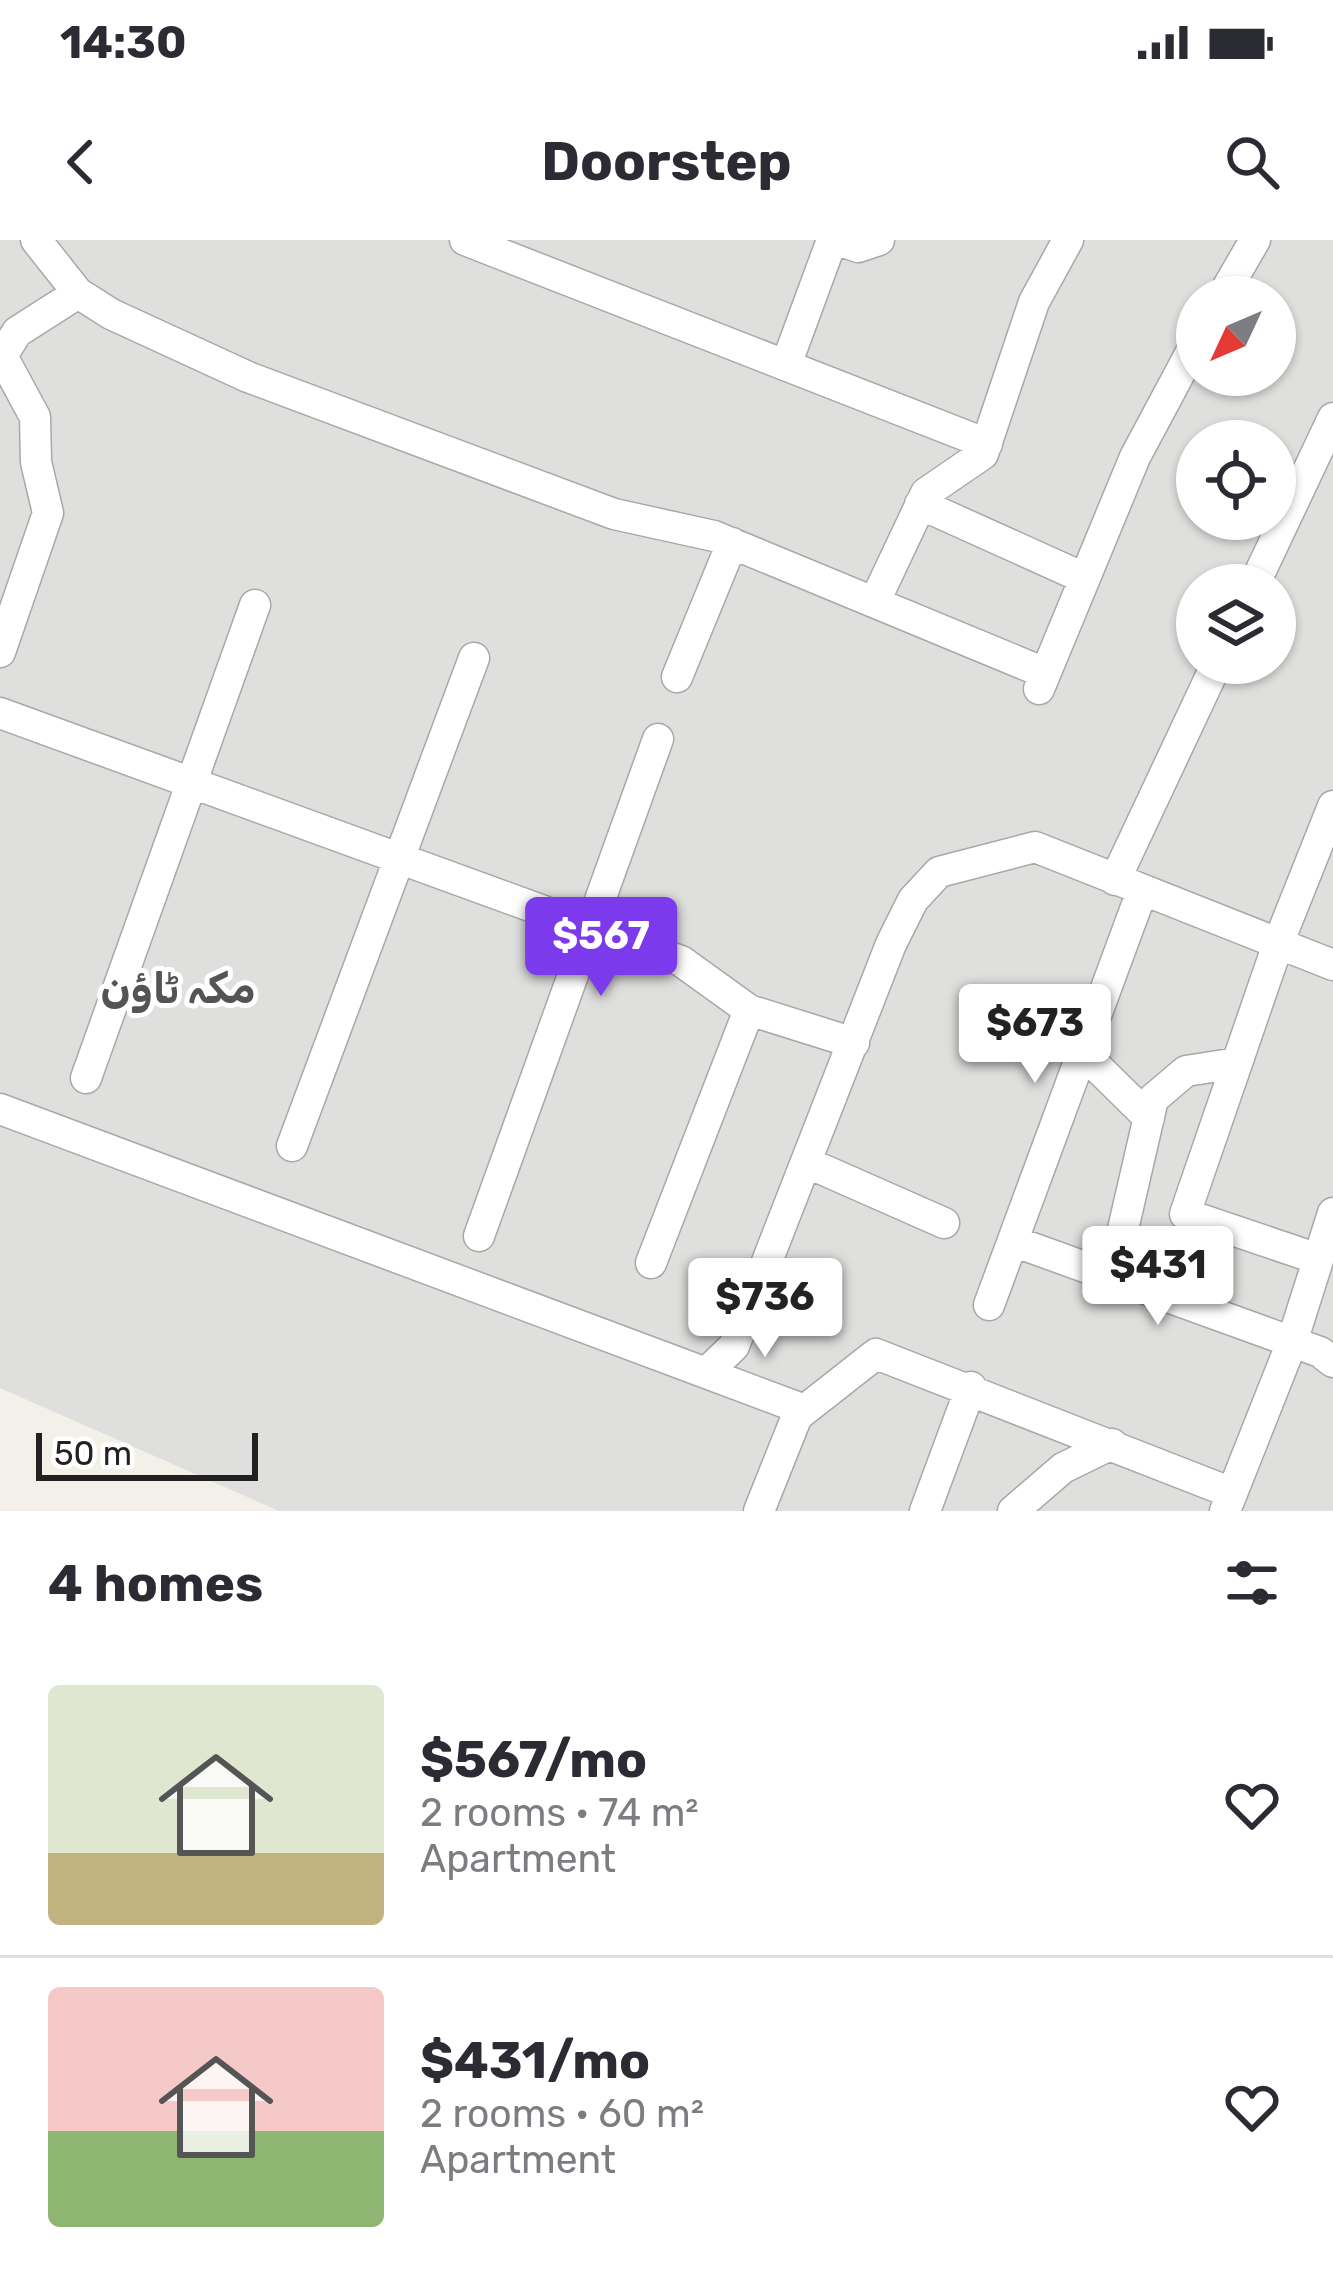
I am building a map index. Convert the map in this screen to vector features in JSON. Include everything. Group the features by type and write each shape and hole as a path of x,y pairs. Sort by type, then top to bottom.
{"street":[{"path":"36,240 79,293 111,314 248,377 614,514 732,543 875,602 1042,681 1135,457 1176,380"},
{"path":"465,240 987,444"},
{"path":"786,365 835,240 857,247 880,240"},
{"path":"875,602 926,493 983,454 1034,302 1068,240"},
{"path":"1234,276 1255,240"},
{"path":"0,652 48,513 36,462 35,417 2,356 17,332 79,293"},
{"path":"1264,564 1333,418"},
{"path":"920,505 1084,578"},
{"path":"677,677 732,543"},
{"path":"86,1078 255,605"},
{"path":"292,1146 473,658"},
{"path":"989,1305 1082,1052 1128,885 1209,684"},
{"path":"0,713 682,961 749,1010 854,1043"},
{"path":"479,1236 658,739"},
{"path":"1318,1259 1184,1214 1278,944 1333,806"},
{"path":"706,1373 734,1346 905,914 939,872 1036,847 1333,965"},
{"path":"651,1263 749,1010"},
{"path":"1082,1052 1149,1118"},
{"path":"1112,1276 1149,1118 1162,1087 1186,1071 1237,1064"},
{"path":"0,1109 802,1409"},
{"path":"808,1163 944,1223"},
{"path":"759,1511 802,1409 876,1354 1112,1444 1228,1502 1292,1342 1333,1213"},
{"path":"1013,1240 1292,1342 1333,1362"},
{"path":"926,1511 971,1387"},
{"path":"1013,1511 1063,1468 1112,1444"}],"shaded area":[{"path":"0,240 1333,240 1333,1511 279,1511 0,1388"}],"district":[{"name":"مکہ ٹاؤن","path":"178,988"}]}
